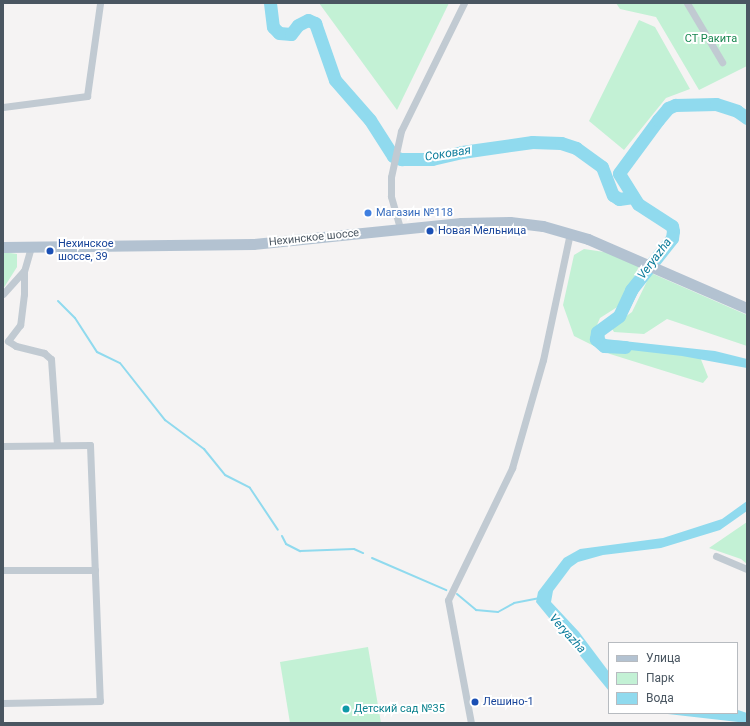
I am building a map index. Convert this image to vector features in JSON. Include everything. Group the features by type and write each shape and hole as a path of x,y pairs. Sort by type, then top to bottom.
{"main road":[{"name":"Нехинское шоссе","path":"3,247 253,244 400,228 500,221 531,224 570,233 621,253 747,308"}],"street":[{"path":"3,108 86,96 100,3"},
{"path":"400,228 391,196 391,177 401,131 464,3"},
{"path":"687,3 722,62"},
{"path":"471,723 448,600 512,468 543,360 570,233"},
{"path":"31,247 24,271 24,294 20,325 5,338 16,346 44,353 50,359 57,445"},
{"path":"3,294 24,271"},
{"path":"3,446 90,445 100,701 3,703"},
{"path":"716,556 747,569"},
{"path":"3,570 95,570"}],"green space":[{"path":"319,3 449,3 397,110"},
{"name":"СТ Ракита","path":"616,3 747,3 747,66 699,90 656,17 620,9"},
{"path":"639,20 655,27 690,89 666,98 624,150 589,121"},
{"path":"584,249 611,253 639,266 622,304 600,318 594,332 609,345 700,357 708,377 703,383 610,354 574,336 563,305 574,255"},
{"path":"3,252 17,254 17,267 3,289"},
{"path":"651,273 747,315 747,346 667,319 644,334 614,332 611,327 632,312"},
{"path":"747,522 747,564 741,559 709,548"},
{"path":"368,647 381,723 290,723 280,662"}],"water":[{"path":"640,274 646,277 626,316 604,331 605,339 715,351 747,359 747,368 682,356 607,346 601,342 600,329 619,316"},
{"path":"747,501 747,511 720,530 661,548 603,555 578,562 571,567 553,591 551,602 579,632 608,671 608,690 536,602 538,592 564,558 580,549 663,538 722,519"},
{"path":"738,710 747,713 747,723 668,714 738,714"}],"waterway":[{"name":"Соковая","path":"270,3 273,27 279,33 291,34 298,25 308,20 315,23 335,80 370,120 393,156 401,159 432,159 462,152 532,142 561,143 576,148 602,167 613,195 619,199 633,197"},
{"name":"Veryazha","path":"625,347 604,346 596,339 597,332 619,316 631,290 672,238 673,231 672,226 638,204 619,173 668,108 675,105 716,104 737,111 747,118"},
{"path":"58,301 75,318 97,352 120,363 165,420 204,449 225,475 250,488 278,530"},
{"path":"282,536 286,544 300,551 354,549 363,553"},
{"path":"372,558 446,590"},
{"path":"457,594 476,610 498,612 514,603 539,598"}],"place":[{"name":"Магазин №118","path":"368,213"},
{"name":"Новая Мельница","path":"430,231"},
{"name":"Нехинское шоссе, 39","path":"50,251"},
{"name":"Лешино-1","path":"475,702"},
{"name":"Детский сад №35","path":"346,709"}]}
